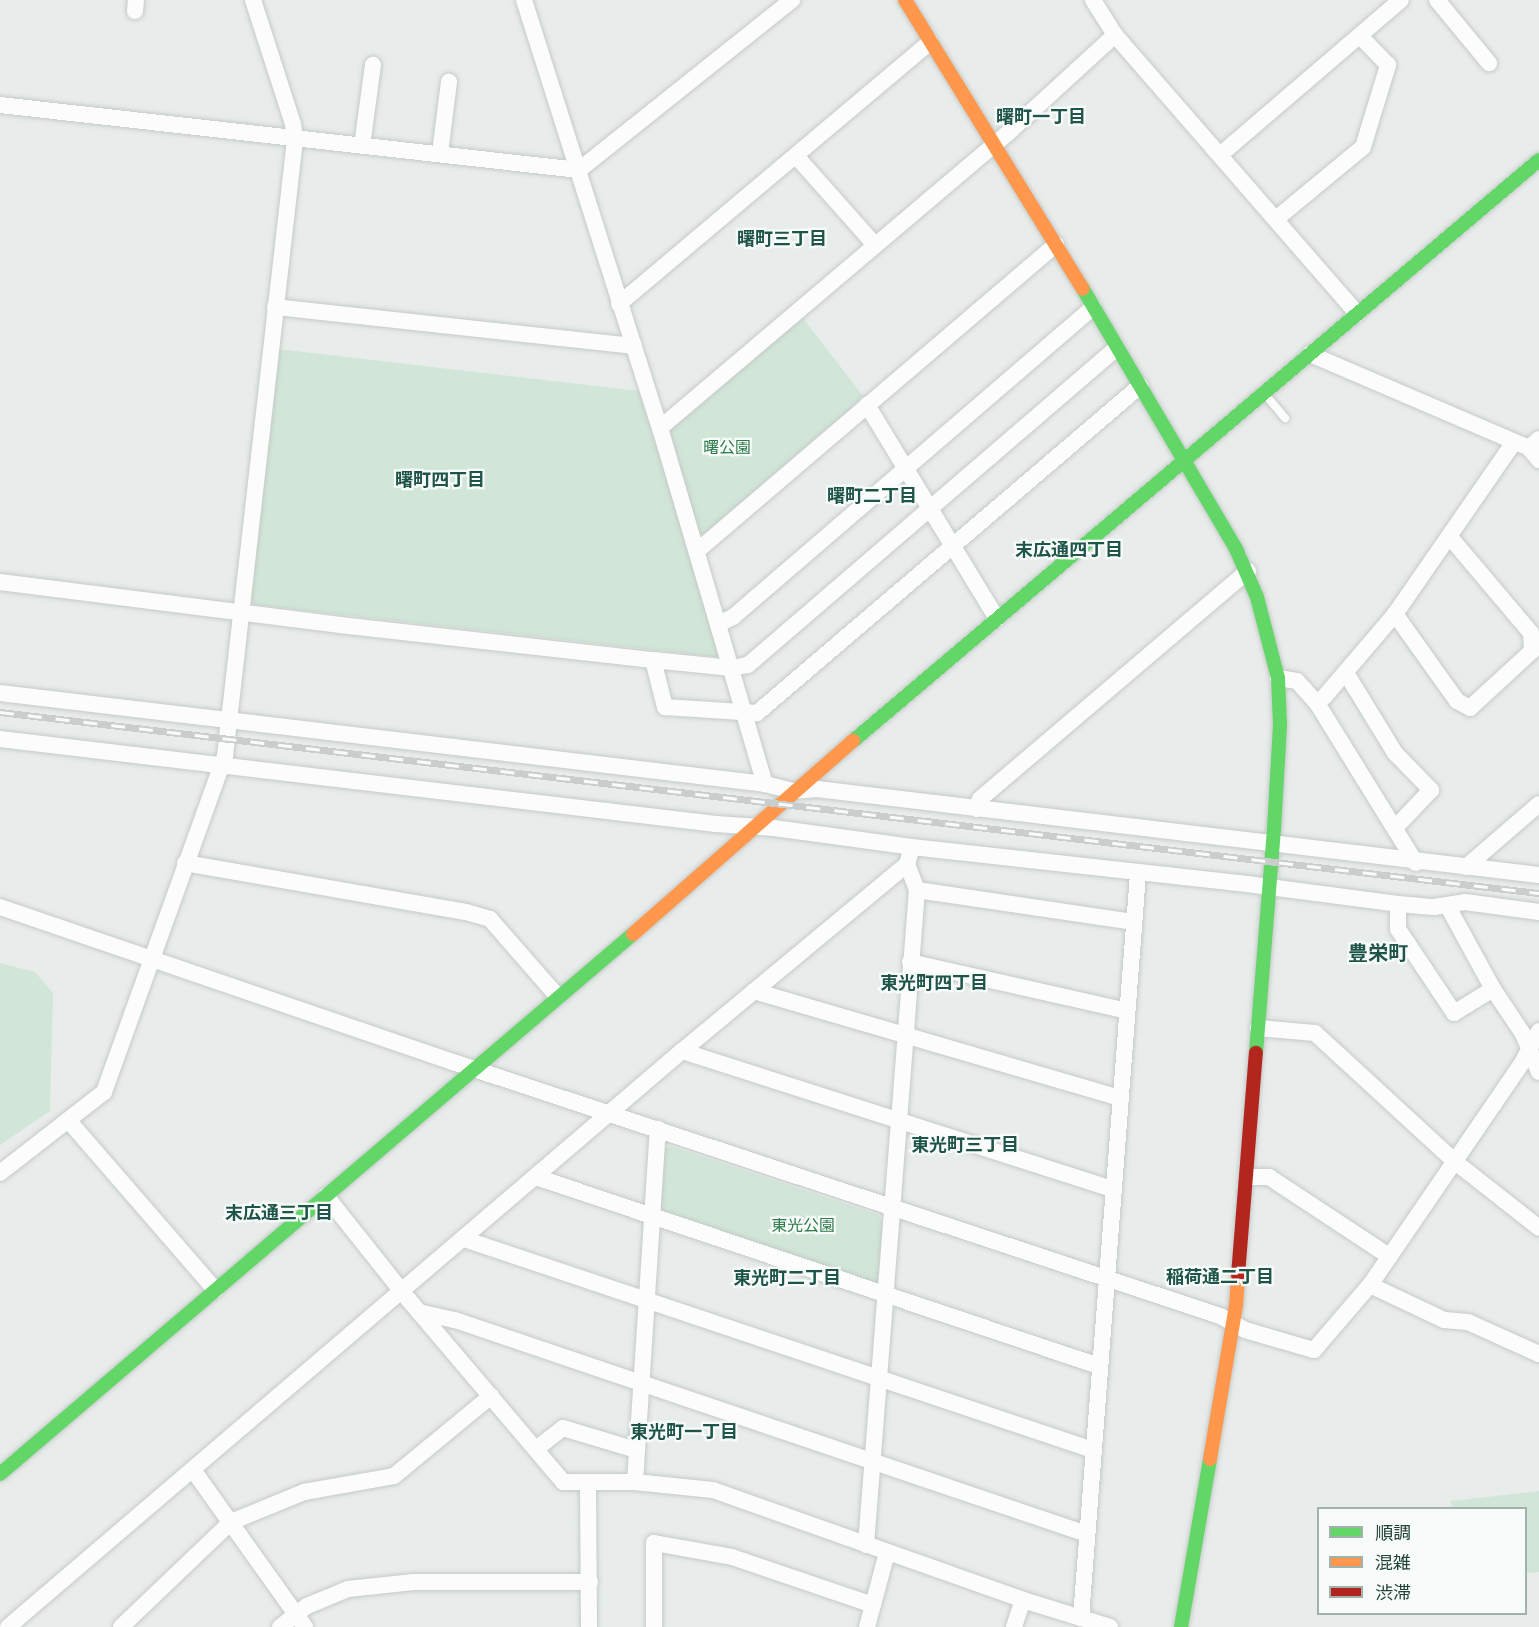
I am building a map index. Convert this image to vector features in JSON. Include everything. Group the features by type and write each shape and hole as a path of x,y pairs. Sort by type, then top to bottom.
{"street":[{"path":"0,1173 104,1092 225,756 295,140 293,124 253,0"},
{"path":"524,0 660,428 765,783"},
{"path":"905,0 1056,244 1248,571 1268,632 1278,678 1280,725 1272,844 1234,1324 1181,1627"},
{"path":"1093,0 1115,35 1357,313"},
{"path":"1221,155 1401,0"},
{"path":"1437,0 1489,63"},
{"path":"0,105 295,140 440,153 579,170 782,3"},
{"path":"660,428 993,144 1115,35"},
{"path":"1276,219 1363,147 1388,66 1360,36"},
{"path":"619,304 930,42"},
{"path":"362,146 373,65"},
{"path":"440,153 449,82"},
{"path":"796,156 875,245"},
{"path":"0,1474 756,827 794,791 1539,160"},
{"path":"697,551 1056,244"},
{"path":"275,307 634,346"},
{"path":"719,624 733,617 1093,307"},
{"path":"0,582 653,660 732,668 748,665 1117,348"},
{"path":"1310,354 1530,447 1449,536 1395,614 1346,673 1317,703"},
{"path":"653,660 665,707 757,713 1140,386"},
{"path":"867,405 996,619"},
{"path":"1395,614 1457,701 1470,708 1532,651 1531,633 1449,536"},
{"path":"977,809 980,799 1248,571"},
{"path":"1346,673 1395,753 1431,790 1395,828"},
{"path":"1278,678 1297,681 1317,703 1416,863"},
{"path":"0,693 765,783 794,791 817,789 1416,863 1539,875"},
{"path":"0,739 1398,904 1434,908 1465,902 1539,912"},
{"path":"1466,867 1539,804"},
{"path":"8,1627 682,1052 907,864 912,847"},
{"path":"185,863 466,912 490,920 558,997"},
{"path":"866,1545 917,890 907,864"},
{"path":"1081,1618 1138,873"},
{"path":"917,890 1133,922"},
{"path":"1398,904 1398,929 1454,1013 1493,989"},
{"path":"1447,905 1493,989 1523,1034 1539,1072"},
{"path":"0,907 473,1068 871,1198 891,1209 1220,1316 1245,1330 1314,1350 1370,1285 1522,1063 1539,1031"},
{"path":"910,962 1127,1011"},
{"path":"754,992 1119,1098"},
{"path":"1258,1028 1315,1034 1454,1161 1539,1228"},
{"path":"682,1052 1113,1188"},
{"path":"68,1120 215,1290"},
{"path":"635,1482 658,1129"},
{"path":"1247,1176 1269,1177 1389,1256"},
{"path":"536,1177 1100,1366"},
{"path":"326,1196 403,1289 419,1312 563,1482 588,1484 635,1482 713,1490 1023,1600 1110,1627"},
{"path":"464,1239 1093,1450"},
{"path":"1370,1285 1444,1320 1468,1322 1539,1354"},
{"path":"419,1312 455,1320 1087,1534"},
{"path":"121,1627 231,1522 304,1492 394,1476 491,1396"},
{"path":"536,1449 563,1428 636,1450"},
{"path":"193,1470 300,1620"},
{"path":"588,1484 589,1627"},
{"path":"654,1627 654,1543 732,1557 873,1605"},
{"path":"867,1627 888,1553"},
{"path":"280,1627 300,1620 348,1589 414,1582 590,1581"},
{"path":"1014,1627 1023,1600"}],"lane":[{"path":"1263,393 1285,418"}],"green space":[{"name":"曙公園","path":"802,317 864,397 706,534 699,534 669,438 671,429"},
{"path":"278,349 639,391 721,652 716,657 255,605 250,598"},
{"path":"0,963 35,972 53,993 50,1111 0,1145"},
{"name":"東光公園","path":"670,1146 878,1215 883,1222 879,1281 873,1285 667,1217 660,1209 663,1150"},
{"path":"1539,1491 1539,1572 1527,1573 1527,1507 1452,1507 1451,1501"}],"railway":[{"path":"0,712 1539,893"}],"traffic: fast":[{"path":"853,741 1539,160"},
{"path":"1083,289 1236,549 1257,597 1278,678 1280,725 1274,829 1256,1053"},
{"path":"0,1474 633,934"},
{"path":"1181,1627 1210,1459"}],"traffic: slow":[{"path":"905,0 1083,289"},
{"path":"633,934 853,741"},
{"path":"1210,1459 1236,1306 1238,1275"}],"traffic: jam":[{"path":"1238,1275 1256,1053"}],"district":[{"name":"曙町一丁目","path":"1041,117"},
{"name":"曙町三丁目","path":"782,239"},
{"name":"曙町四丁目","path":"440,480"},
{"name":"曙町二丁目","path":"872,496"},
{"name":"末広通四丁目","path":"1069,550"},
{"name":"豊栄町","path":"1378,953"},
{"name":"東光町四丁目","path":"934,983"},
{"name":"東光町三丁目","path":"965,1145"},
{"name":"末広通三丁目","path":"279,1213"},
{"name":"稲荷通二丁目","path":"1220,1277"},
{"name":"東光町二丁目","path":"787,1278"},
{"name":"東光町一丁目","path":"684,1432"}]}
